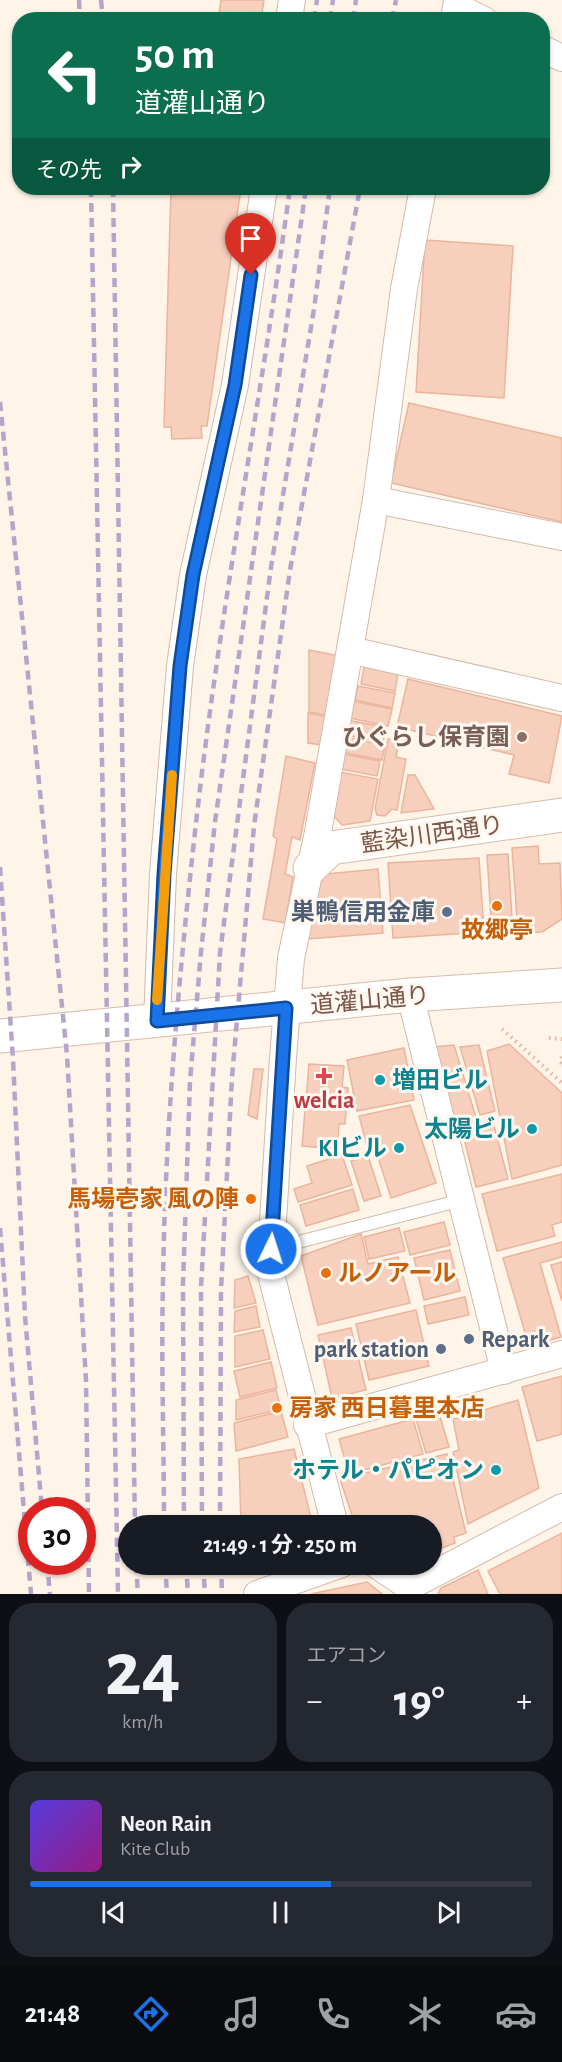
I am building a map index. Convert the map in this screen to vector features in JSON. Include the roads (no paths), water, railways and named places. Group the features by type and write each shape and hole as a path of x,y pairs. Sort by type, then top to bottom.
{"main road":[{"name":"藍染川西通り","path":"310,868 331,848 562,815"},
{"name":"道灌山通り","path":"0,1036 410,995 562,985"}],"street":[{"path":"455,12 456,6 468,12"},
{"path":"157,1021 163,885 180,666 193,575 235,385 263,195"},
{"path":"332,1515 307,1425 270,1270 286,1008 291,958 310,868 376,500 404,289 422,195"},
{"path":"376,500 562,537"},
{"path":"350,650 562,698"},
{"path":"410,995 504,1371"},
{"path":"307,1425 562,1354"},
{"path":"389,1575 410,1591 562,1507"},
{"path":"257,1594 311,1575"}],"lane":[{"path":"271,1249 462,1200"}],"railway":[{"path":"79,0 80,12"},
{"path":"101,0 102,12"},
{"path":"315,12 317,0"},
{"path":"331,12 333,0"},
{"path":"354,12 356,0"},
{"path":"394,12 396,0"},
{"path":"91,195 118,1594"},
{"path":"113,195 135,1515"},
{"path":"164,1515 162,1343 164,1225 174,1052 184,937 217,664 289,195"},
{"path":"184,1515 183,1284 190,1081 201,952 215,822 305,195"},
{"path":"202,1515 201,1287 220,953 271,567 314,309 329,195"},
{"path":"220,1515 221,1290 232,1077 254,826 290,570 359,195"},
{"path":"0,402 67,1055 86,1381 89,1594"},
{"path":"0,867 13,1059 25,1316 41,1497"},
{"path":"0,1228 31,1594"},
{"path":"48,1575 50,1594"},
{"path":"137,1575 138,1594"},
{"path":"166,1575 167,1594"},
{"path":"187,1575 188,1594"},
{"path":"204,1575 205,1594"},
{"path":"221,1575 222,1594"}],"place":[{"name":"ひぐらし保育園","path":"522,737"},
{"name":"故郷亭","path":"497,906"},
{"name":"巣鴨信用金庫","path":"447,912"},
{"name":"welcia","path":"324,1076"},
{"name":"増田ビル","path":"380,1080"},
{"name":"太陽ビル","path":"532,1129"},
{"name":"KIビル","path":"399,1148"},
{"name":"馬場壱家 風の陣","path":"251,1199"},
{"name":"ルノアール","path":"326,1273"},
{"name":"Repark","path":"469,1339"},
{"name":"park station","path":"441,1349"},
{"name":"房家 西日暮里本店","path":"277,1408"},
{"name":"ホテル・パピオン","path":"496,1470"}]}
